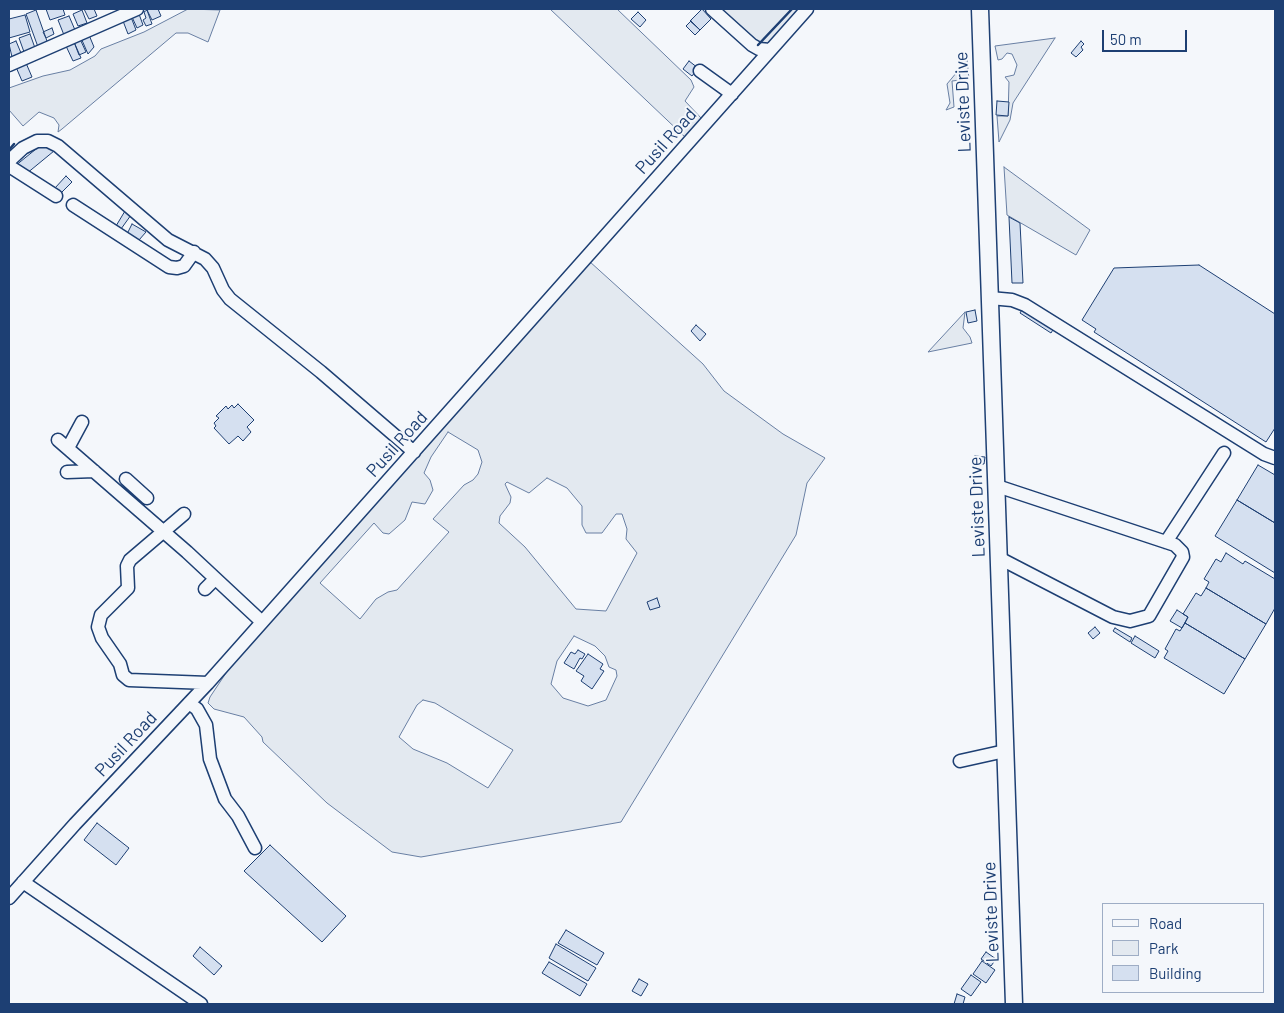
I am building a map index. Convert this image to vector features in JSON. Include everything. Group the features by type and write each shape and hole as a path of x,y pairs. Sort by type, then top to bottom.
{"main road":[{"name":"Leviste Drive","path":"980,9 1014,1004"}],"street":[{"path":"9,65 137,9"},
{"path":"712,9 754,46 770,50"},
{"name":"Pusil Road","path":"9,898 208,683 807,9"},
{"path":"700,71 732,94"},
{"path":"9,161 32,142 44,140 53,143 168,240 194,252 213,268 223,290 230,299 321,372 414,452"},
{"path":"9,166 56,196"},
{"path":"73,205 169,267 177,268 184,266 194,252"},
{"path":"990,298 1012,300 1025,305 1264,454 1275,458"},
{"path":"82,422 63,444 162,531 204,562 216,579 262,622"},
{"path":"1166,542 1224,453"},
{"path":"67,472 94,471"},
{"path":"126,479 147,498"},
{"path":"997,486 1180,547 1183,557 1149,616 1137,621 1112,617 999,558"},
{"path":"128,502 136,488"},
{"path":"184,514 130,560 127,566 128,588 101,615 98,622 98,631 120,664 125,677 129,680 208,683"},
{"path":"205,589 216,579"},
{"path":"189,703 197,709 206,725 210,759 225,799 238,816 254,848"},
{"path":"960,761 1005,751"},
{"path":"23,882 201,1004"}],"green space":[{"path":"188,9 220,10 208,42 188,33 176,33 58,132 59,125 54,118 39,112 23,126 9,110 9,88 43,76 70,70 95,56 101,49 144,32"},
{"path":"550,9 617,9 691,80 694,87 685,101 702,119 686,138"},
{"path":"716,9 800,9 771,42 763,46"},
{"path":"1055,38 1013,103 1010,120 999,142 997,116 1008,116 1009,82 1005,77 1014,75 1017,65 1012,54 1007,53 1002,59 998,60 995,46"},
{"path":"967,60 969,79 952,81 954,107 946,110 950,103 947,84"},
{"path":"1004,167 1090,230 1076,255 1007,215"},
{"path":"589,261 703,364 724,391 783,434 825,458 807,483 796,535 621,822 421,857 392,852 327,803 263,742 262,737 244,717 214,709 208,703 230,667","holes":["448,432 478,450 482,462 478,474 473,480 464,485 433,519 449,532 397,590 388,592 376,599 360,619 320,583 374,523 383,533 389,534 405,520 412,502 425,504 433,490 430,480 424,473 431,457","547,478 567,488 582,506 582,525 586,533 602,533 616,514 622,514 627,529 626,539 637,553 606,611 576,609 525,547 499,523 500,516 510,503 511,497 505,484 507,482 529,493","574,636 595,646 605,656 609,667 616,670 617,676 606,700 588,706 563,698 551,684 557,661","423,700 435,703 513,750 488,788 447,763 413,749 399,737 417,705"]},
{"path":"965,312 963,328 972,343 928,352"}],"building":[{"path":"46,9 63,9 65,15 50,20"},
{"path":"84,9 94,9 97,16 89,19"},
{"path":"158,9 161,16 152,20 147,10"},
{"path":"702,9 711,19 700,30 690,21"},
{"path":"36,10 48,44 38,47 26,14"},
{"path":"82,10 87,23 78,26 73,14"},
{"path":"147,10 152,24 146,26 143,20 146,18 144,12"},
{"path":"638,12 646,20 640,27 631,19"},
{"path":"139,14 143,25 137,28 132,17"},
{"path":"25,15 30,32 9,38 9,19"},
{"path":"69,16 75,30 64,35 58,20"},
{"path":"131,17 136,30 128,34 123,21"},
{"path":"691,21 700,30 695,35 686,26"},
{"path":"52,28 54,34 46,38 43,32"},
{"path":"30,34 35,48 24,52 19,38"},
{"path":"89,35 94,47 88,54 81,38"},
{"path":"80,39 86,52 79,55 74,42"},
{"path":"16,41 21,53 12,57 9,44"},
{"path":"1081,41 1084,44 1081,47 1083,50 1076,57 1071,53"},
{"path":"74,42 81,58 73,61 66,46"},
{"path":"689,61 698,68 692,76 683,69"},
{"path":"26,63 32,77 22,81 16,67"},
{"path":"997,101 1009,102 1008,116 996,115"},
{"path":"41,145 54,151 26,174 15,166"},
{"path":"66,176 72,182 61,193 55,188"},
{"path":"125,211 131,215 121,229 116,226"},
{"path":"1009,217 1020,223 1023,283 1012,283"},
{"path":"132,224 146,232 139,240 127,234"},
{"path":"1199,265 1275,314 1275,428 1266,442 1094,332 1096,329 1082,320 1114,268"},
{"path":"1023,308 1054,328 1051,333 1020,313"},
{"path":"975,310 977,321 968,323 966,312"},
{"path":"696,325 706,334 700,341 691,331"},
{"path":"238,404 254,420 247,427 251,432 243,441 238,436 229,444 214,428 216,426 214,423 219,418 216,416 226,406 228,409 232,405 234,408"},
{"path":"975,456 985,457 984,464 974,464"},
{"path":"1258,465 1275,475 1275,523 1237,500"},
{"path":"1237,500 1275,523 1275,573 1215,536"},
{"path":"1226,553 1243,564 1245,561 1275,579 1275,608 1266,624 1206,588 1209,582 1204,579 1216,559 1221,562"},
{"path":"1206,588 1266,624 1245,659 1185,623 1188,617 1183,614 1196,593 1201,596"},
{"path":"657,598 660,607 650,610 647,602"},
{"path":"1177,610 1188,617 1182,628 1170,621"},
{"path":"1185,623 1245,659 1224,694 1164,658 1168,651 1165,649 1176,629 1180,631"},
{"path":"1095,627 1100,633 1093,639 1088,633"},
{"path":"1115,628 1132,638 1130,642 1113,631"},
{"path":"1135,636 1159,651 1155,658 1131,643"},
{"path":"578,650 585,654 582,659 580,658 574,669 564,663 571,652 575,654"},
{"path":"588,654 603,664 600,669 604,671 592,689 581,681 584,676 576,671"},
{"path":"97,823 129,848 116,865 84,840"},
{"path":"270,845 346,916 322,942 244,871"},
{"path":"566,930 604,953 597,965 558,943"},
{"path":"556,944 596,968 588,981 549,958"},
{"path":"200,947 222,966 214,975 193,956"},
{"path":"986,952 996,959 991,966 981,959"},
{"path":"982,961 995,970 986,983 973,974"},
{"path":"549,962 587,984 580,996 542,973"},
{"path":"971,975 981,982 971,996 961,989"},
{"path":"639,979 648,984 641,996 632,991"},
{"path":"957,994 965,997 963,1004 954,1004"}],"wall":[{"path":"758,45 792,9"},
{"path":"9,150 14,144"}]}
